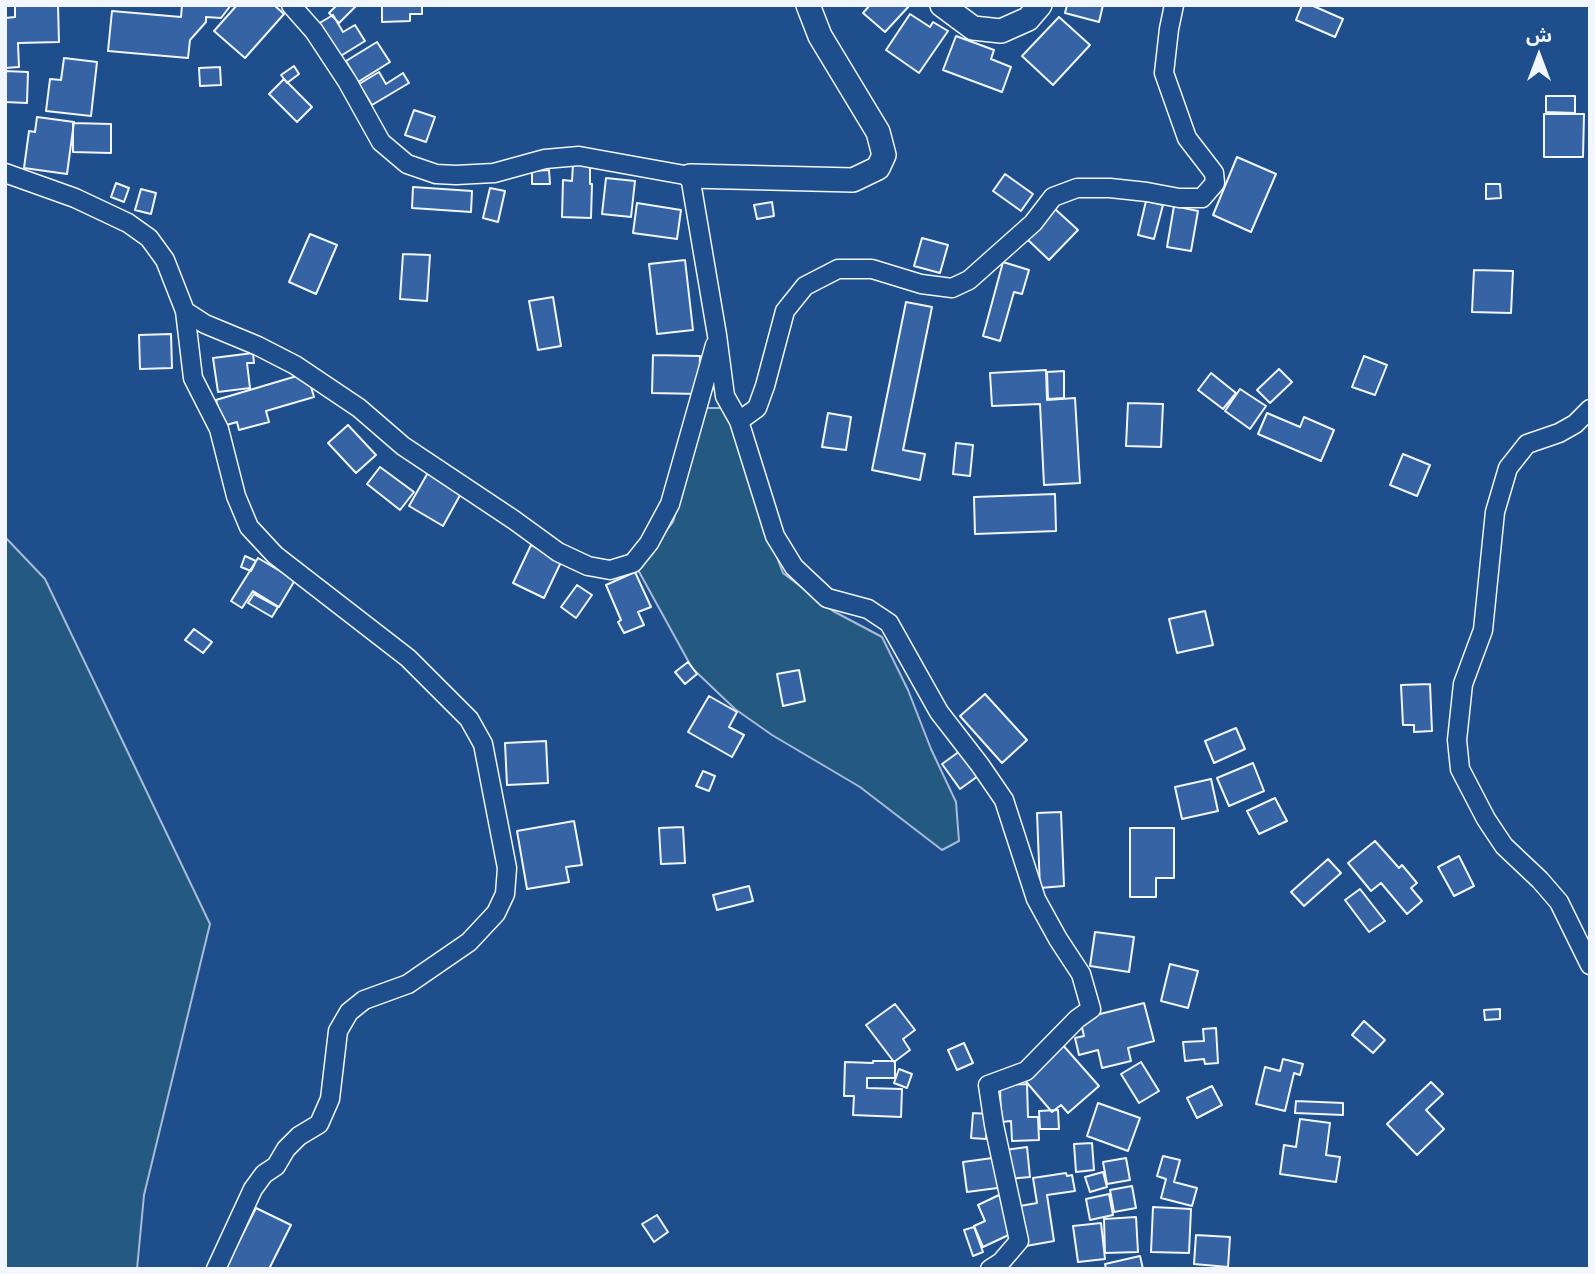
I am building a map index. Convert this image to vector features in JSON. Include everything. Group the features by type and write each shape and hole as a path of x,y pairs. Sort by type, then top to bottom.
{"street":[{"path":"291,5 314,31 347,81 381,142 408,164 436,174 494,173 545,159 579,156 690,176 853,180 878,168 884,155 878,132 820,36 808,5"},
{"path":"942,5 973,28 1001,31 1028,19 1040,5"},
{"path":"739,421 757,408 785,311 805,286 838,269 872,269 920,284 951,288 969,279 1033,223 1053,197 1077,188 1110,188 1179,198 1202,198 1215,183 1214,173 1187,138 1164,73 1174,5"},
{"path":"5,173 75,198 128,223 149,238 165,260 185,311 193,378 219,429 236,496 249,527 275,555 408,658 469,719 483,744 507,868 505,894 496,913 470,942 408,984 364,1000 349,1012 338,1031 330,1099 319,1124 299,1136 286,1149 276,1166 264,1174 253,1189 216,1269"},
{"path":"690,176 725,396 739,421 775,536 794,567 827,598 868,609 889,623 939,712 1004,800 1036,899 1081,974 1091,1009 1077,1019 1026,1071 988,1085 1019,1241 1001,1262 990,1269"},
{"path":"185,311 205,324 295,365 359,408 403,446 558,552 588,566 610,570 633,563 649,543 670,504 717,335"},
{"path":"1590,409 1559,433 1527,444 1508,468 1495,512 1483,630 1463,684 1457,740 1460,769 1486,819 1504,846 1559,902 1590,965"}],"shaded area":[{"path":"706,408 721,408 732,423 759,510 783,573 833,611 882,637 956,802 959,841 942,850 860,787 772,735 735,709 692,668 637,568 673,522"},
{"path":"5,537 45,579 210,924 144,1195 137,1269 5,1269"}],"building":[{"path":"15,5 58,5 59,42 18,43 19,67 5,68 5,18 15,17"},
{"path":"182,5 231,5 221,18 206,17 206,22 190,40 188,58 108,51 112,11 181,17"},
{"path":"237,5 274,5 284,14 245,58 214,31"},
{"path":"337,5 357,5 339,23 329,13"},
{"path":"382,5 422,5 422,14 410,14 410,21 382,22"},
{"path":"870,5 910,5 885,32 863,13"},
{"path":"1067,5 1103,5 1099,22 1065,13"},
{"path":"1302,5 1311,5 1343,19 1335,37 1296,20"},
{"path":"910,14 930,27 933,22 948,31 919,73 886,50"},
{"path":"333,15 343,32 355,25 365,41 339,57 318,24"},
{"path":"1059,17 1090,45 1053,85 1022,56"},
{"path":"956,36 994,50 991,59 1011,67 1002,92 943,70"},
{"path":"377,42 390,62 358,82 346,61"},
{"path":"64,58 97,62 91,116 46,111 50,79 61,80"},
{"path":"294,66 299,74 287,83 281,75"},
{"path":"220,67 221,85 200,86 199,68"},
{"path":"5,71 28,72 27,103 5,102"},
{"path":"379,72 386,84 403,73 409,83 372,105 359,84"},
{"path":"284,79 312,107 297,122 269,94"},
{"path":"1546,96 1575,96 1575,113 1546,112"},
{"path":"414,110 435,117 426,142 405,135"},
{"path":"1544,114 1584,114 1583,157 1544,157"},
{"path":"37,117 74,122 67,174 24,168 29,131 35,132"},
{"path":"73,123 111,124 111,153 73,152"},
{"path":"1237,157 1276,174 1251,232 1213,215"},
{"path":"573,164 590,164 591,218 562,217 563,180 572,181"},
{"path":"549,170 550,184 532,184 532,171"},
{"path":"1005,174 1033,194 1021,211 993,191"},
{"path":"606,178 635,181 631,217 602,214"},
{"path":"116,183 129,188 124,202 111,197"},
{"path":"1486,184 1500,184 1501,198 1486,199"},
{"path":"413,187 472,191 471,212 412,208"},
{"path":"490,188 505,191 498,222 483,218"},
{"path":"141,189 156,193 151,214 135,210"},
{"path":"1146,201 1163,205 1154,239 1138,235"},
{"path":"772,202 774,216 757,219 754,205"},
{"path":"637,203 681,210 677,239 633,233"},
{"path":"1174,206 1198,211 1191,251 1167,247"},
{"path":"1055,209 1078,230 1049,260 1027,239"},
{"path":"310,234 337,245 316,294 289,282"},
{"path":"922,238 948,245 940,273 914,266"},
{"path":"403,254 430,255 427,301 400,299"},
{"path":"685,260 693,330 657,334 649,264"},
{"path":"1003,262 1029,270 1022,294 1014,292 1000,341 983,336"},
{"path":"1474,270 1513,271 1511,313 1472,312"},
{"path":"553,297 561,346 538,350 529,301"},
{"path":"906,302 932,307 903,450 925,454 920,480 872,470"},
{"path":"171,334 172,368 140,369 139,335"},
{"path":"253,353 254,363 247,363 250,388 218,392 213,358"},
{"path":"653,355 700,356 699,394 652,393"},
{"path":"1364,356 1387,365 1375,395 1352,387"},
{"path":"1279,369 1292,382 1270,403 1257,390"},
{"path":"1046,370 1047,400 1075,398 1080,483 1044,485 1040,404 992,406 990,373"},
{"path":"1064,371 1064,398 1048,399 1047,372"},
{"path":"307,373 314,397 266,411 269,422 239,430 237,422 223,426 216,400"},
{"path":"1211,373 1236,393 1223,409 1198,390"},
{"path":"1240,389 1266,406 1250,429 1225,411"},
{"path":"1128,403 1163,404 1161,447 1126,446"},
{"path":"828,413 851,417 846,450 822,447"},
{"path":"1267,413 1300,427 1304,417 1334,430 1321,461 1258,434"},
{"path":"348,425 376,455 356,473 328,443"},
{"path":"956,443 973,445 970,476 953,474"},
{"path":"1403,454 1430,465 1417,496 1390,485"},
{"path":"380,467 414,492 400,510 367,484"},
{"path":"430,469 464,488 443,526 409,506"},
{"path":"1055,494 1056,531 975,534 974,497"},
{"path":"531,545 562,560 544,598 513,583"},
{"path":"245,556 256,561 251,571 241,567"},
{"path":"258,558 295,580 279,607 253,591 242,608 231,601"},
{"path":"635,572 651,607 638,612 644,625 624,633 606,585"},
{"path":"577,585 592,595 576,618 561,607"},
{"path":"254,594 278,607 272,617 248,603"},
{"path":"1205,611 1213,645 1177,653 1169,619"},
{"path":"194,629 212,642 203,653 185,640"},
{"path":"688,662 697,674 685,684 675,672"},
{"path":"799,670 805,701 783,706 777,674"},
{"path":"1430,684 1432,731 1414,732 1414,725 1403,725 1401,685"},
{"path":"985,694 1027,740 1002,763 960,716"},
{"path":"709,696 737,712 729,727 744,735 732,757 688,732"},
{"path":"1236,728 1245,749 1214,763 1205,741"},
{"path":"546,741 548,783 507,785 505,743"},
{"path":"960,751 978,776 960,789 942,764"},
{"path":"1253,763 1264,791 1229,806 1217,778"},
{"path":"703,771 715,776 709,791 696,786"},
{"path":"1211,779 1218,811 1182,819 1175,787"},
{"path":"1275,798 1287,821 1259,834 1247,811"},
{"path":"1061,812 1064,886 1040,888 1037,813"},
{"path":"574,821 582,865 566,867 569,882 527,889 517,831"},
{"path":"683,827 685,863 661,864 659,828"},
{"path":"1130,828 1174,828 1174,878 1156,878 1156,897 1130,897"},
{"path":"1375,841 1399,868 1402,865 1417,883 1411,888 1422,901 1407,914 1381,883 1371,891 1348,863"},
{"path":"1459,856 1474,886 1454,896 1438,867"},
{"path":"1328,859 1341,873 1304,906 1291,892"},
{"path":"749,886 753,901 717,910 713,895"},
{"path":"1360,889 1385,921 1369,932 1345,900"},
{"path":"1095,932 1134,937 1129,972 1090,966"},
{"path":"1170,964 1198,971 1188,1008 1161,1001"},
{"path":"1144,1003 1154,1041 1128,1048 1131,1061 1102,1068 1098,1050 1079,1055 1075,1038 1084,1036 1080,1019"},
{"path":"895,1004 915,1030 903,1039 910,1050 894,1062 866,1025"},
{"path":"1500,1009 1500,1019 1485,1020 1484,1010"},
{"path":"1364,1021 1385,1040 1373,1053 1352,1035"},
{"path":"1216,1028 1218,1063 1205,1064 1204,1059 1185,1061 1183,1042 1204,1041 1203,1029"},
{"path":"964,1043 973,1063 957,1070 948,1050"},
{"path":"1061,1043 1099,1086 1068,1113 1061,1105 1052,1112 1022,1077"},
{"path":"1283,1059 1303,1064 1300,1075 1294,1073 1285,1111 1256,1104 1265,1067 1280,1071"},
{"path":"895,1061 895,1078 867,1078 867,1088 902,1089 901,1117 853,1115 854,1096 844,1096 845,1062"},
{"path":"1141,1062 1159,1091 1139,1103 1121,1074"},
{"path":"899,1069 912,1074 907,1088 894,1083"},
{"path":"1431,1082 1443,1094 1426,1110 1444,1129 1417,1155 1387,1124"},
{"path":"1027,1084 1028,1117 1038,1117 1039,1140 1012,1141 1011,1121 1001,1122 1000,1085"},
{"path":"1212,1086 1222,1105 1197,1118 1187,1098"},
{"path":"1296,1101 1343,1103 1343,1115 1295,1113"},
{"path":"1098,1103 1140,1118 1128,1151 1087,1136"},
{"path":"1058,1110 1059,1129 1040,1129 1039,1111"},
{"path":"973,1113 988,1114 986,1139 971,1138"},
{"path":"1300,1119 1330,1123 1326,1155 1340,1157 1336,1182 1280,1174 1284,1145 1296,1147"},
{"path":"1092,1143 1094,1170 1076,1172 1074,1144"},
{"path":"1027,1147 1030,1177 1008,1179 1005,1150"},
{"path":"1163,1156 1180,1160 1174,1182 1197,1188 1192,1206 1161,1198 1166,1179 1157,1176"},
{"path":"1000,1157 1005,1187 967,1192 963,1162"},
{"path":"1126,1158 1130,1180 1107,1184 1103,1162"},
{"path":"1103,1172 1107,1187 1090,1192 1085,1177"},
{"path":"1066,1173 1067,1176 1072,1175 1075,1191 1047,1195 1054,1241 1026,1246 1020,1206 1037,1203 1033,1178"},
{"path":"1132,1186 1136,1208 1114,1212 1110,1190"},
{"path":"1109,1194 1113,1215 1090,1220 1086,1199"},
{"path":"999,1195 1015,1232 983,1247 974,1226 985,1221 978,1205"},
{"path":"1153,1207 1191,1209 1189,1253 1151,1252"},
{"path":"256,1208 291,1225 269,1269 225,1269"},
{"path":"657,1215 668,1232 654,1242 642,1224"},
{"path":"1136,1217 1138,1252 1105,1253 1104,1219"},
{"path":"1101,1223 1105,1259 1078,1262 1073,1226"},
{"path":"974,1227 983,1252 973,1256 964,1230"},
{"path":"1196,1235 1230,1237 1228,1267 1194,1264"},
{"path":"1140,1256 1143,1269 1106,1269 1105,1264"}]}
